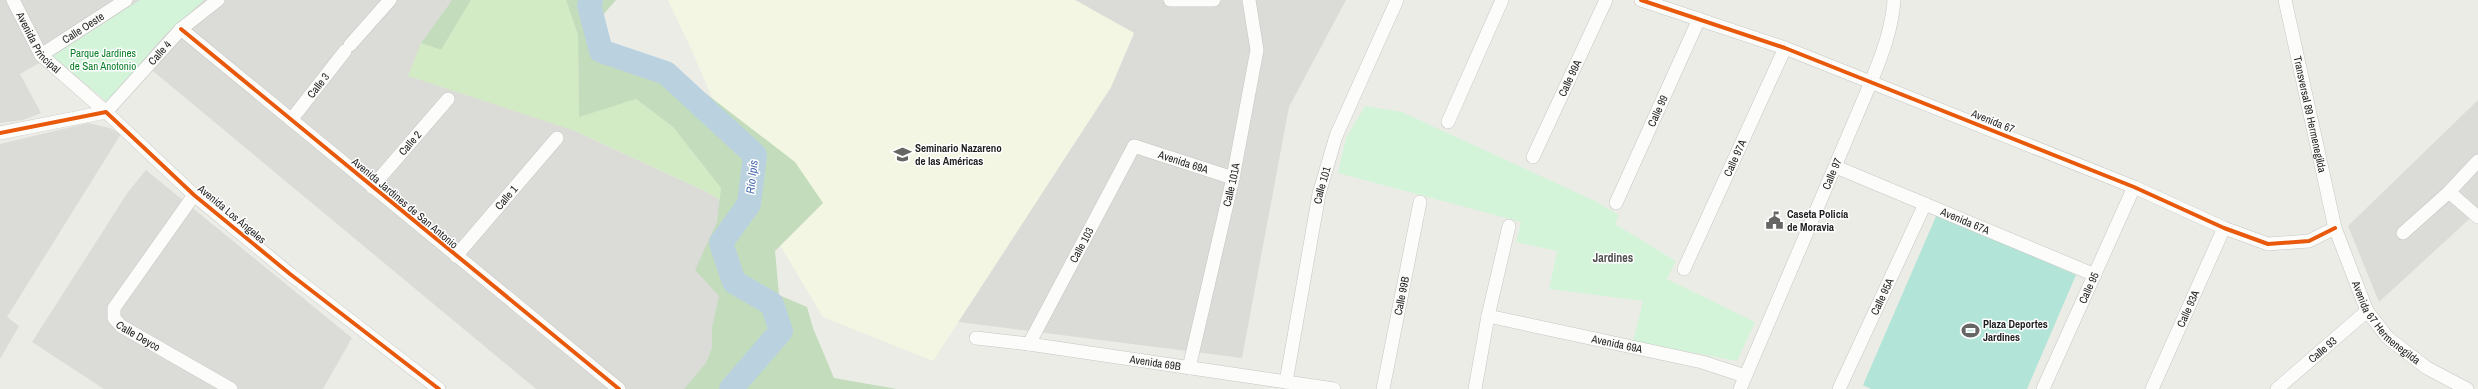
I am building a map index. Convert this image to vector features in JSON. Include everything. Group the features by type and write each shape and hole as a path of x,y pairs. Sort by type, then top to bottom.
{"street":[{"name":"Avenida Principal","path":"13,0 41,55 106,112"},
{"name":"Calle 4","path":"106,112 181,29 218,0"},
{"name":"Calle 3","path":"291,120 348,48 390,0"},
{"path":"1170,0 1214,0"},
{"name":"Calle 101A","path":"1189,368 1233,178 1257,50 1250,0"},
{"name":"Calle 101","path":"1292,385 1319,194 1336,136 1397,0"},
{"path":"1448,122 1502,0"},
{"name":"Calle 99A","path":"1533,157 1606,0"},
{"name":"Avenida 67","path":"1641,0 1785,48 2134,187 2224,228 2268,244 2309,241 2335,228"},
{"name":"Calle 97","path":"1740,389 1871,82 1886,44 1893,15 1894,0"},
{"name":"Transversal 89 Hermenegilda","path":"2285,0 2335,228"},
{"name":"Calle Oeste","path":"41,55 120,1"},
{"name":"Calle 99","path":"1616,203 1699,19"},
{"name":"Avenida Jardines de San Antonio","path":"181,29 619,389"},
{"name":"Calle 97A","path":"1684,269 1785,48"},
{"name":"Calle 2","path":"372,187 411,145 448,99"},
{"path":"0,133 106,112"},
{"name":"Avenida Los Ángeles","path":"106,112 194,195 290,274 439,389"},
{"name":"Calle 1","path":"456,256 556,138"},
{"name":"Avenida 69A","path":"1134,146 1233,178"},
{"name":"Calle 103","path":"1029,344 1134,146"},
{"path":"2403,233 2449,192 2478,162"},
{"name":"Avenida 67A","path":"1836,167 2095,275"},
{"name":"Calle 95","path":"2042,389 2134,187"},
{"path":"2449,192 2478,217"},
{"name":"Calle Deyco","path":"194,195 114,308 114,318 121,326 231,389"},
{"name":"Calle 99B","path":"1383,389 1420,202"},
{"name":"Calle 95A","path":"1839,389 1925,204"},
{"path":"1475,389 1488,316 1509,226"},
{"name":"Calle 93A","path":"2152,389 2224,228"},
{"name":"Avenida 67 Hermenegilda","path":"2335,228 2367,311 2388,338 2427,368 2468,389"},
{"name":"Calle 93","path":"2278,389 2367,311"},
{"name":"Avenida 69A","path":"1488,316 1702,362 1745,376"},
{"name":"Avenida 69B","path":"976,338 1029,344 1292,385 1334,389"}],"shaded area":[{"path":"0,0 452,0 421,43 575,131 707,192 720,200 720,389 536,389 142,62 107,102 52,56 20,74 41,113 23,120 0,123"},
{"name":"Seminario Nazareno de las Américas","path":"668,0 1075,0 1134,33 1111,87 933,361 823,317 765,220 693,53"},
{"path":"1075,0 1346,0 1289,107 1242,358 958,322 1111,87 1134,33"},
{"path":"2478,100 2478,211 2379,302 2348,226"},
{"path":"88,123 110,128 121,134 7,317 19,326 0,359 0,144"},
{"path":"146,170 352,338 323,389 104,389 32,342 128,192"}],"green space":[{"name":"Parque Jardines de San Anotonio","path":"140,0 204,0 164,36 107,102 53,56"},
{"path":"452,0 471,0 441,50 421,43"},
{"path":"471,0 566,0 578,35 579,116 636,99 673,127 721,188 720,200 707,192 575,131 408,76 421,43 441,50"},
{"path":"566,0 616,0 602,16 604,44 678,72 795,162 823,203 775,251 779,295 807,307 813,328 834,378 897,389 684,389 706,363 712,348 712,328 719,296 695,270 717,222 721,188 673,127 636,99 579,117 578,35"},
{"path":"1365,106 1402,112 1595,201 1619,215 1615,224 1676,261 1667,279 1755,322 1737,361 1633,341 1643,301 1549,289 1557,251 1516,242 1521,222 1338,173 1346,138"},
{"name":"Plaza Deportes Jardines","path":"1937,214 2076,275 2027,389 1871,389 1863,385"}],"waterway":[{"name":"Río Ipís","path":"591,0 589,5 601,51 666,73 755,155 749,204 721,243 734,282 772,304 781,331 731,389"}],"cycle path":[{"path":"1641,0 1785,48 2134,187 2224,228 2268,244 2309,241 2335,228"},
{"path":"181,29 619,389"},
{"path":"0,133 106,112 194,195 290,274 439,389"}],"place":[{"name":"Seminario Nazareno de las Américas","path":"902,154"},
{"name":"Caseta Policía de Moravia","path":"1774,220"},
{"name":"Plaza Deportes Jardines","path":"1970,330"}],"district":[{"name":"Jardines","path":"1613,258"}]}
